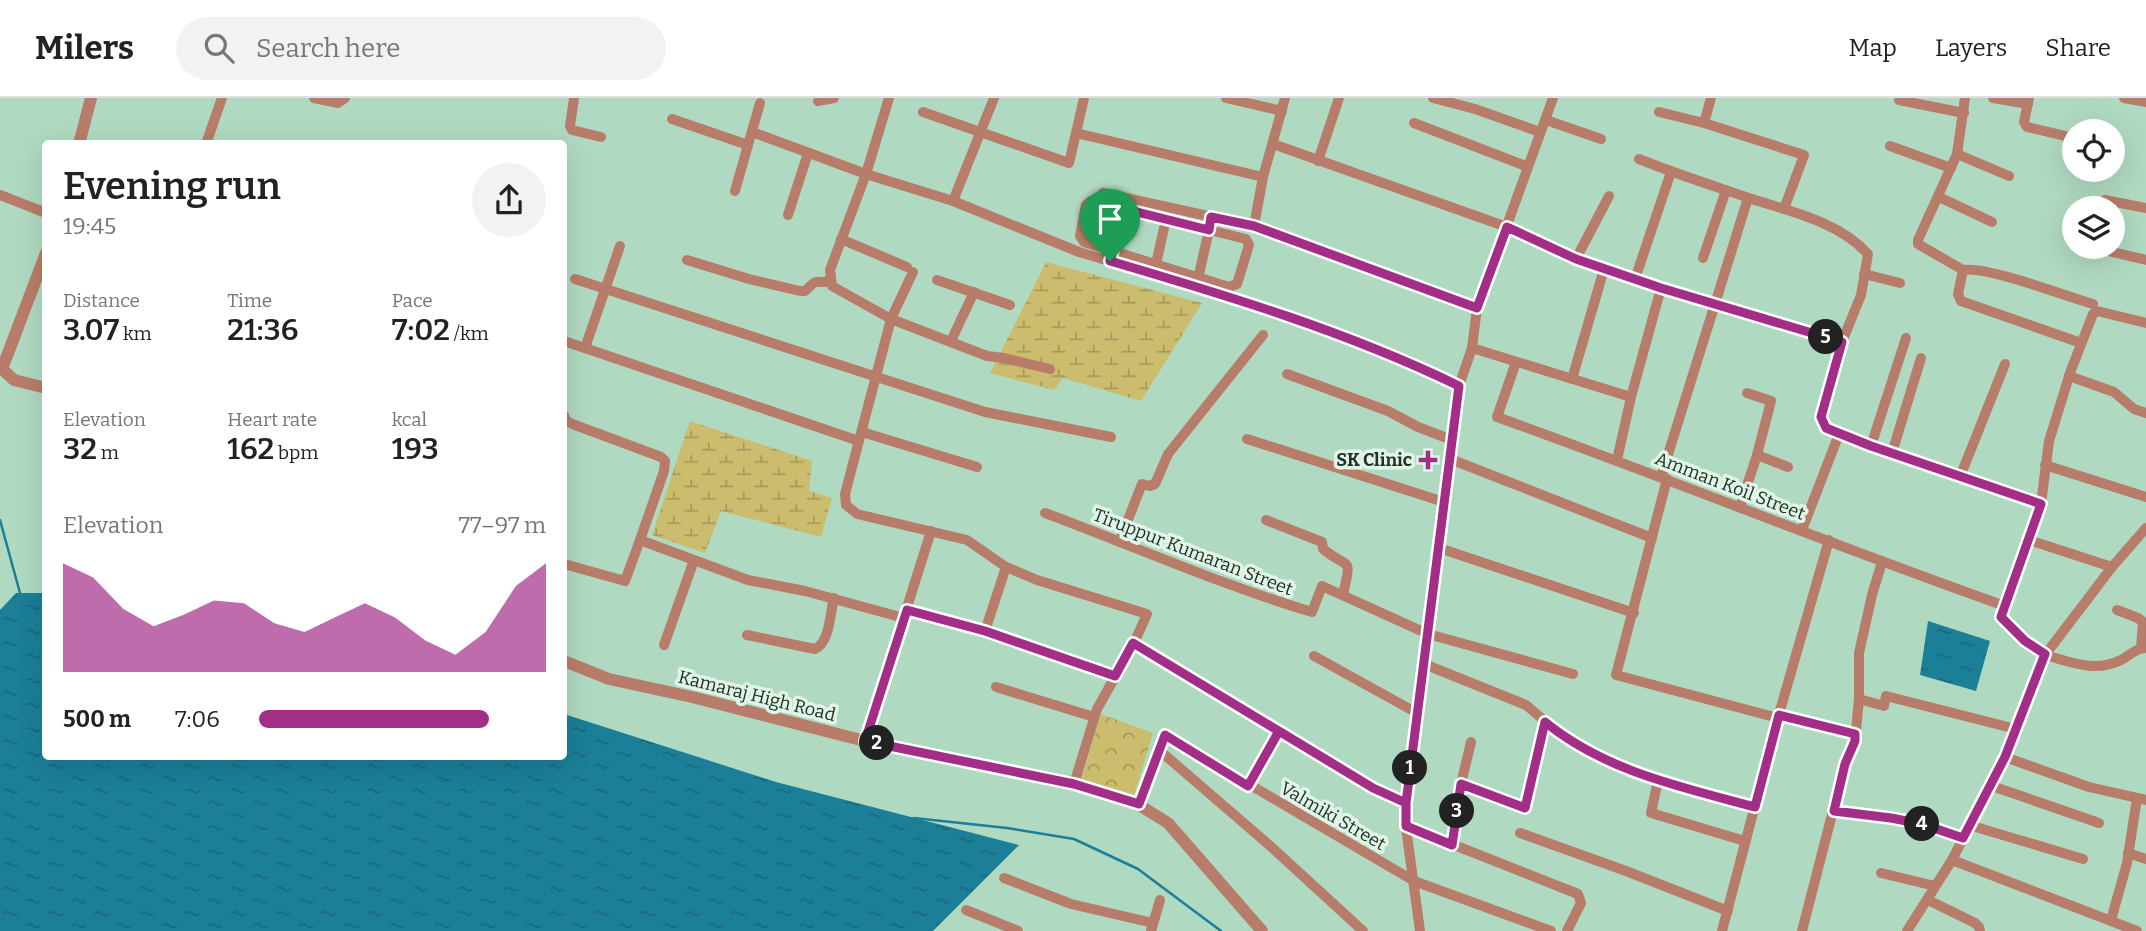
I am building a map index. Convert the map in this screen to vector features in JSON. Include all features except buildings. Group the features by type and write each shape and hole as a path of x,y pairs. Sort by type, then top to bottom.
{"street":[{"path":"80,140 91,98"},
{"path":"207,140 222,98"},
{"path":"314,98 338,103 345,98"},
{"path":"574,98 570,126 572,130 601,137"},
{"path":"818,101 834,98"},
{"path":"889,98 866,174 830,270 832,286 891,320 987,356 1050,369"},
{"path":"953,201 994,98"},
{"path":"923,112 1069,163 1084,98"},
{"path":"1226,98 1282,111"},
{"path":"1254,226 1263,177 1285,98"},
{"path":"1318,161 1339,98"},
{"path":"1433,98 1540,132"},
{"path":"1420,931 1406,826 1406,803 1459,386 1472,348 1477,308 1553,98"},
{"path":"1704,123 1711,98"},
{"path":"1965,98 1957,153 1918,244 1963,270 1972,269 1998,275 2093,304"},
{"path":"1993,98 2029,101 2024,122 2027,127 2062,135"},
{"path":"2124,98 2146,102"},
{"path":"1899,100 1964,113"},
{"path":"735,191 761,103"},
{"path":"1659,112 1704,123 1804,155 1784,209"},
{"path":"672,119 748,145"},
{"path":"1546,120 1601,139"},
{"path":"1414,123 1528,167"},
{"path":"752,132 866,174 953,201 1079,252 1156,264 1238,299 1407,360 1459,386"},
{"path":"1076,133 1263,177"},
{"path":"1273,144 1507,227 1604,269 1842,342"},
{"path":"1890,146 1951,168"},
{"path":"788,215 808,153"},
{"path":"1957,153 2009,176"},
{"path":"1639,159 1819,221 1858,244 1868,254 1861,295 1842,342 1821,417 1826,428 2041,504"},
{"path":"1635,279 1671,172"},
{"path":"1703,258 1726,190"},
{"path":"1103,193 1254,226 1477,308"},
{"path":"0,195 42,211"},
{"path":"1576,259 1609,196"},
{"path":"1938,197 1992,222"},
{"path":"1748,198 1664,478 1634,613 1616,675 1855,734"},
{"path":"1091,201 1125,209 1244,237 1249,245 1236,286 1197,282 1112,256 1080,239 1086,205 1091,201"},
{"path":"2125,204 2146,208"},
{"path":"1112,256 1125,209"},
{"path":"1197,282 1211,217"},
{"path":"1156,264 1166,219"},
{"path":"841,239 910,270 891,320 845,494 846,505 857,514 967,540 1006,568 1147,614 1094,717 1074,784"},
{"path":"585,348 620,246"},
{"path":"2125,255 2146,260"},
{"path":"687,260 800,291 805,291 817,282 823,284 831,277"},
{"path":"42,263 1,369 14,380 42,387"},
{"path":"1572,379 1604,269"},
{"path":"1963,270 1958,294 1961,300 2081,343"},
{"path":"1864,274 1900,283"},
{"path":"575,279 985,412 1111,437"},
{"path":"937,280 1010,305"},
{"path":"1617,460 1630,397 1661,288"},
{"path":"951,341 974,292"},
{"path":"2117,610 2143,622 2143,648 2103,667 2087,667 2045,654 2025,641 2001,617 2041,504 2049,441 2069,376 2093,314 2098,310 2146,323"},
{"path":"1120,540 1142,484 1154,484 1168,454 1263,335"},
{"path":"1871,446 1906,338"},
{"path":"567,342 860,436 977,467"},
{"path":"1472,348 1630,397"},
{"path":"1892,453 1921,358"},
{"name":"Amman Koil Street","path":"1516,362 1497,417 2005,606"},
{"path":"1959,477 2005,364"},
{"path":"1287,374 1388,411 1418,427 1452,440"},
{"path":"2069,376 2114,392 2134,409 2146,413"},
{"path":"1740,507 1771,401 1747,393"},
{"path":"567,421 661,457 665,461 664,471 625,581 567,565"},
{"path":"1802,530 1839,434"},
{"path":"1247,439 1444,502"},
{"path":"1757,455 1788,467"},
{"path":"1450,459 1652,538"},
{"path":"2045,466 2146,497"},
{"name":"Tiruppur Kumaran Street","path":"1045,513 1120,540 1257,596 1312,612 1322,586 1343,595"},
{"path":"1266,520 1322,542 1323,549 1347,564 1349,568 1343,595 1427,634 1573,674"},
{"path":"1907,931 1952,860 2005,757 2045,654 2112,567 2146,528"},
{"path":"865,741 931,531"},
{"path":"640,540 748,580 985,631 1115,676"},
{"path":"1721,931 1778,716 1829,540"},
{"path":"2029,540 2112,567"},
{"path":"1438,548 1634,613"},
{"path":"664,645 694,560"},
{"path":"1802,931 1845,764 1855,741 1859,653 1882,562"},
{"path":"985,631 1006,568"},
{"path":"747,635 815,649 821,647 834,598"},
{"path":"1133,643 1373,788 1406,803"},
{"path":"1314,656 1417,713"},
{"name":"Kamaraj High Road","path":"567,662 609,679 692,696 865,741 1074,784 1139,804 1168,823 1262,931"},
{"path":"1424,664 1526,705 1566,739 1626,769 1755,807"},
{"path":"996,688 1094,717"},
{"path":"1859,699 1884,706 1886,696 2016,729"},
{"path":"1461,784 1525,808 1545,722"},
{"path":"1248,786 1279,731"},
{"name":"Valmiki Street","path":"1159,750 1165,735 1414,881 1551,931"},
{"path":"1452,845 1461,784 1471,742"},
{"path":"1139,804 1159,750 1363,931"},
{"path":"2005,757 2089,787 2141,799 2111,920"},
{"path":"1658,780 1651,813 1745,841"},
{"path":"1989,785 2099,823"},
{"path":"1834,811 1922,824 1963,838"},
{"path":"1969,825 2082,859"},
{"path":"1406,826 1578,894 1581,903 1567,931"},
{"path":"1520,833 1728,911"},
{"path":"2128,853 2146,859"},
{"path":"1952,860 2137,931"},
{"path":"1881,873 1935,886"},
{"path":"1004,878 1071,904 1152,927 1160,901"},
{"path":"1928,901 1975,923 1980,931"},
{"path":"966,910 1018,931"}],"green space":[{"path":"1046,262 1202,303 1141,401 1063,378 1054,390 990,373"},
{"path":"690,421 812,461 809,491 832,498 821,537 721,511 705,553 652,535"},
{"path":"1101,714 1153,733 1133,799 1080,784"}],"water":[{"path":"16,593 42,593 42,760 567,760 567,715 776,782 1019,845 933,931 0,931 0,610"},
{"path":"1928,621 1990,641 1976,691 1920,675"}],"waterway":[{"path":"0,520 20,593"},
{"path":"914,818 1007,828 1074,839 1138,869 1221,931"}],"place":[{"name":"SK Clinic","path":"1428,460"}],"route":[{"path":"1110,261 1125,209 1209,230 1211,217 1254,226 1477,308 1507,227 1576,259 1661,288 1842,342 1821,417 1826,428 2041,504 2001,617 2025,641 2045,654 2005,757 1963,838 1922,824 1834,811 1855,734 1779,715 1755,807 1626,769 1566,739 1545,722 1525,808 1461,784 1452,845 1406,826 1406,803 1373,788 1279,731 1248,786 1165,735 1139,804 1074,784 865,741 907,610 985,631 1115,676 1133,643 1373,788 1406,803 1459,386 1407,360 1238,299 1110,261"}]}
